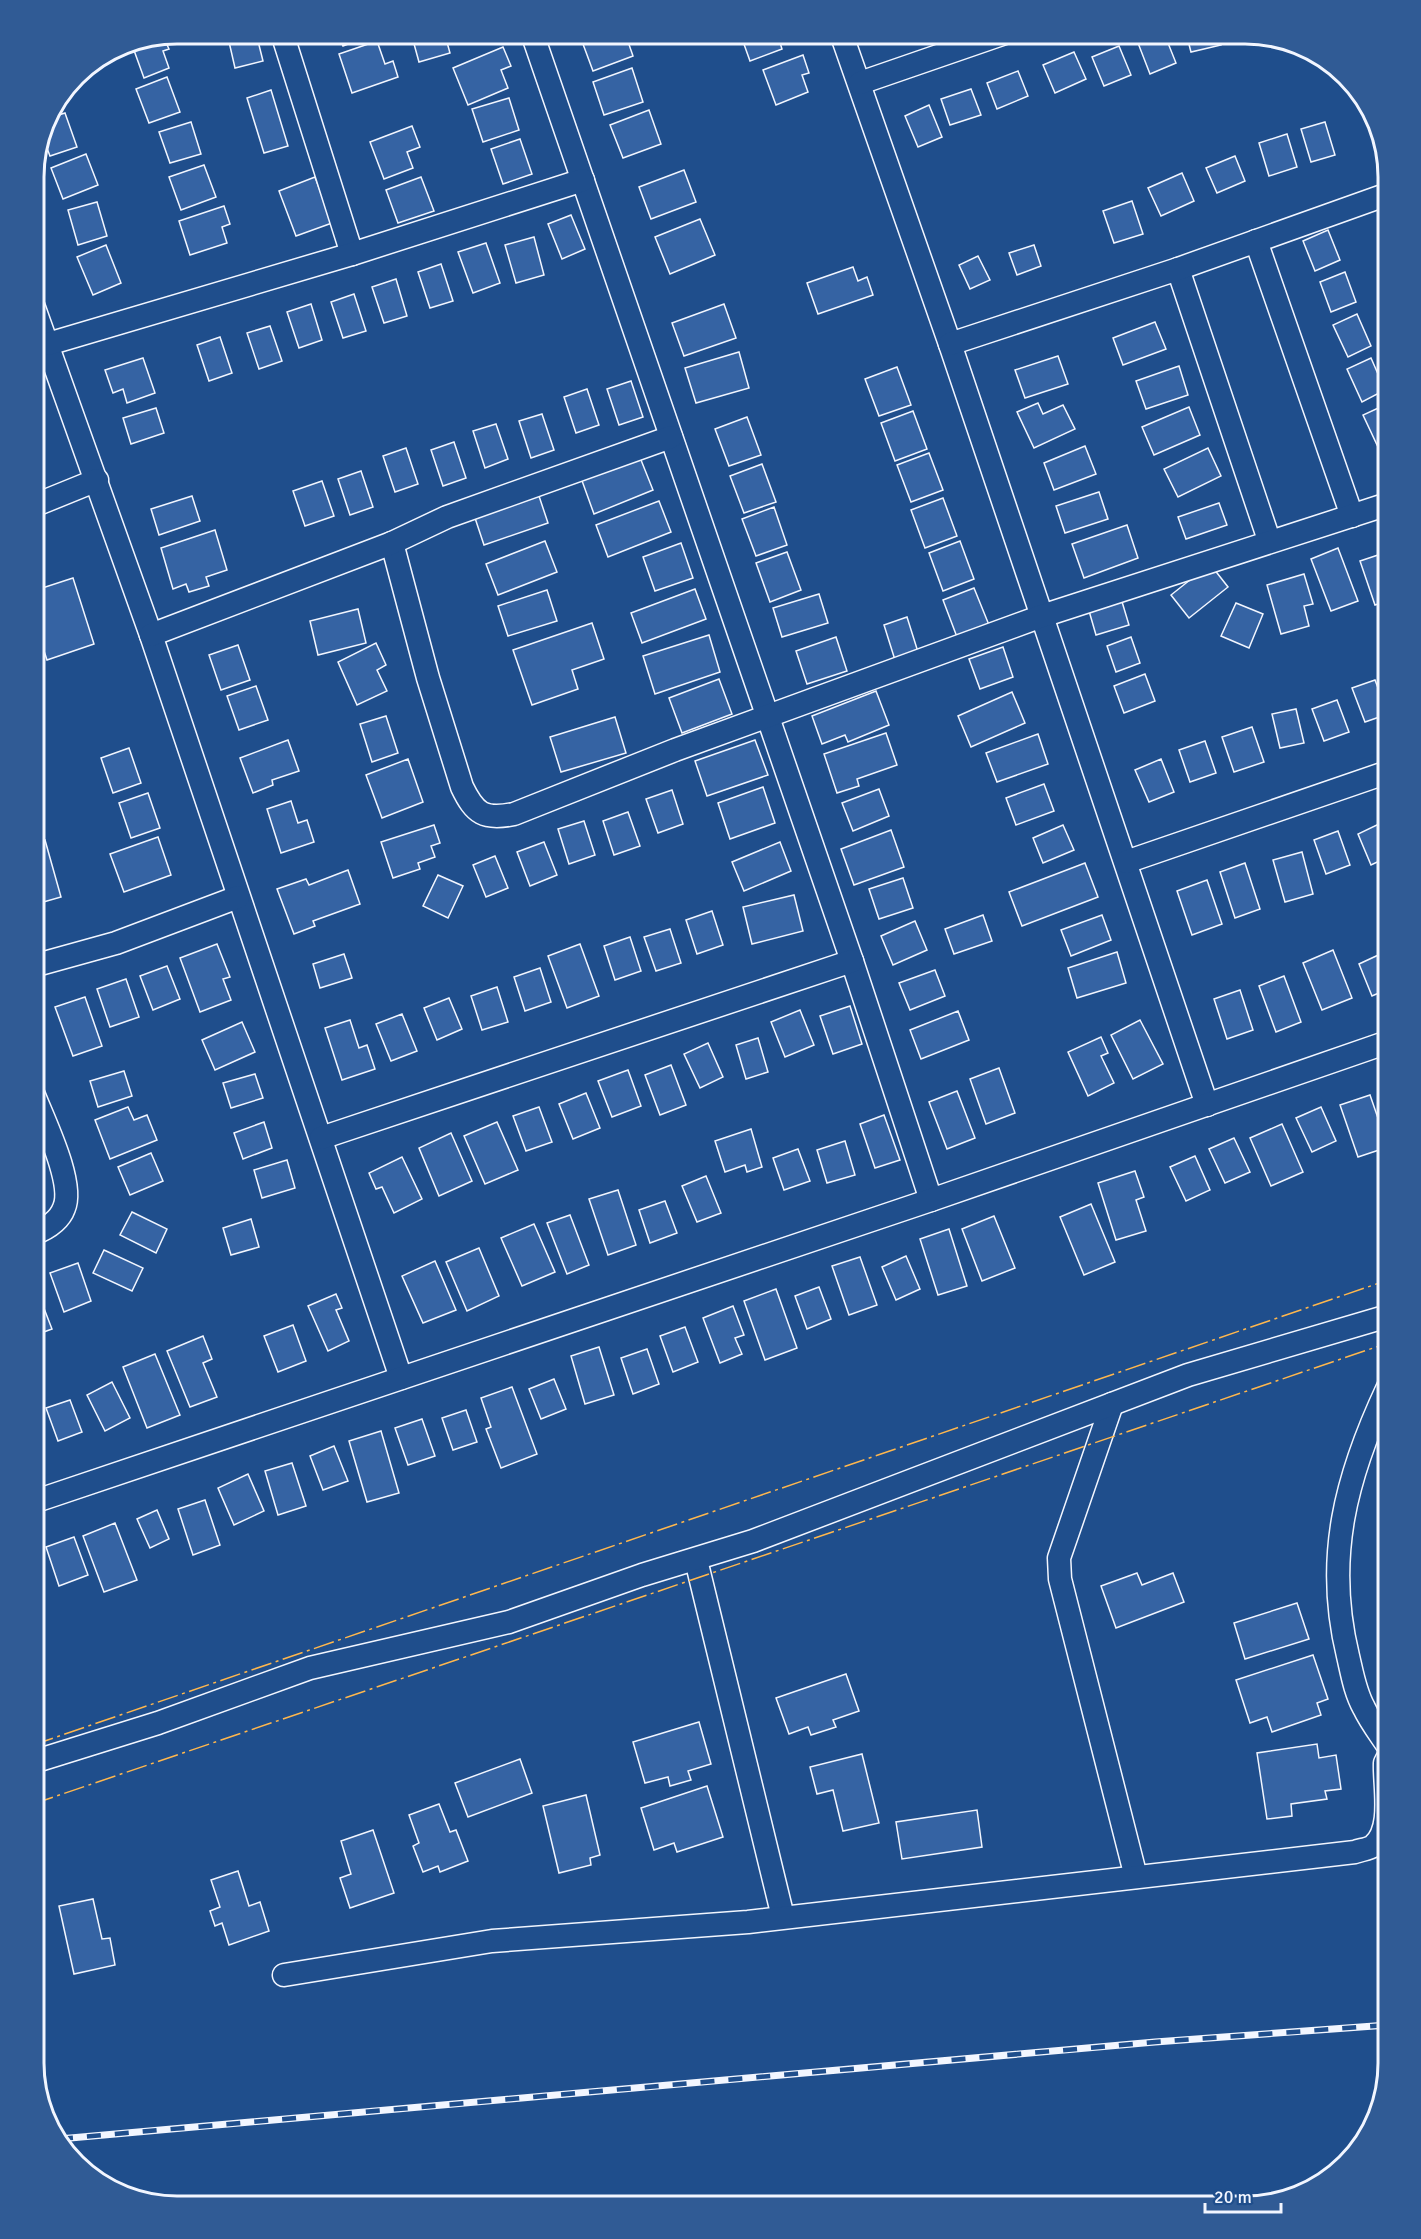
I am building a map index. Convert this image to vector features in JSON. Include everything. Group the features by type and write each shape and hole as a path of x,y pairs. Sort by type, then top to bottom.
{"street":[{"path":"285,44 352,254"},
{"path":"536,44 852,961 931,1200"},
{"path":"845,44 950,344 1207,1105"},
{"path":"860,83 973,44"},
{"path":"48,344 352,254 583,180"},
{"path":"950,344 1178,269 1378,198"},
{"path":"1256,241 1352,516"},
{"path":"1178,269 1269,540"},
{"path":"44,333 151,635 401,1378"},
{"path":"151,635 392,543 447,517 671,437"},
{"path":"44,502 97,480"},
{"path":"392,543 462,787 469,803 480,813 495,818 514,814 767,717 1042,616 1269,540 1378,507"},
{"path":"1126,862 1378,774"},
{"path":"44,963 116,943 238,897"},
{"path":"321,1137 852,961"},
{"path":"44,1498 931,1200 1378,1045"},
{"path":"44,1122 62,1170 66,1192 65,1208 54,1224 44,1229"},
{"path":"44,1759 158,1723 310,1668 509,1622 642,1575 764,1537 1188,1375 1378,1319"},
{"path":"1112,1404 1059,1558 1059,1569 1136,1877"},
{"path":"1378,1411 1358,1459 1343,1508 1337,1586 1339,1618 1356,1690 1378,1730"},
{"path":"696,1560 783,1917"},
{"path":"284,1975 492,1941 783,1917 1355,1852 1373,1846 1378,1838"}],"building":[{"path":"167,44 169,49 163,51 169,68 144,78 134,51"},
{"path":"230,44 259,44 263,61 235,68"},
{"path":"368,44 378,44 385,64 393,61 398,77 352,93 339,54"},
{"path":"414,44 448,44 450,53 419,62"},
{"path":"583,44 629,44 633,56 593,71"},
{"path":"744,44 780,44 782,49 750,61"},
{"path":"1138,44 1168,44 1176,63 1150,74"},
{"path":"1189,44 1221,44 1221,45 1191,52"},
{"path":"1119,46 1131,75 1104,86 1092,57"},
{"path":"503,47 511,66 501,70 508,88 468,105 453,68"},
{"path":"1074,52 1086,79 1055,93 1043,65"},
{"path":"803,55 809,73 802,75 808,92 776,105 763,70"},
{"path":"632,68 643,102 604,115 593,82"},
{"path":"1018,71 1028,96 997,109 987,83"},
{"path":"167,77 180,112 149,123 136,89"},
{"path":"971,89 981,115 950,125 941,99"},
{"path":"271,90 288,146 264,153 247,98"},
{"path":"509,98 519,130 483,142 472,109"},
{"path":"929,105 942,137 918,147 905,116"},
{"path":"649,110 661,144 623,158 610,125"},
{"path":"65,113 77,147 50,156 47,148 48,142 59,115"},
{"path":"191,122 201,154 170,163 159,132"},
{"path":"1325,122 1335,155 1311,162 1301,129"},
{"path":"412,126 420,147 407,152 413,168 384,179 370,142"},
{"path":"1287,134 1297,167 1269,176 1259,143"},
{"path":"520,139 532,174 503,184 491,149"},
{"path":"86,154 98,185 63,199 51,168"},
{"path":"1235,156 1245,181 1217,193 1206,168"},
{"path":"204,165 216,197 181,210 169,177"},
{"path":"684,170 696,202 651,219 639,187"},
{"path":"1182,173 1194,201 1161,216 1148,188"},
{"path":"315,177 332,223 296,236 279,191"},
{"path":"421,177 434,211 398,223 386,190"},
{"path":"1132,201 1143,234 1114,243 1103,211"},
{"path":"97,202 107,236 78,245 68,210"},
{"path":"224,206 230,224 222,227 227,243 190,255 179,221"},
{"path":"571,215 585,249 562,259 548,224"},
{"path":"700,219 715,255 670,274 655,237"},
{"path":"1328,230 1340,260 1315,271 1303,241"},
{"path":"534,237 544,275 516,283 505,245"},
{"path":"486,243 500,283 473,293 458,252"},
{"path":"106,245 121,283 93,295 77,257"},
{"path":"1034,245 1041,266 1017,275 1009,253"},
{"path":"978,256 990,280 970,289 959,265"},
{"path":"441,264 453,301 430,308 418,272"},
{"path":"853,267 858,281 867,277 873,295 818,314 807,283"},
{"path":"1345,272 1356,302 1331,312 1320,282"},
{"path":"396,279 407,316 384,323 372,287"},
{"path":"354,294 366,331 343,338 331,302"},
{"path":"311,304 322,340 299,348 287,312"},
{"path":"724,304 736,338 684,356 672,323"},
{"path":"1357,314 1371,346 1348,357 1333,325"},
{"path":"1155,322 1166,349 1123,365 1113,338"},
{"path":"270,326 282,361 259,369 247,333"},
{"path":"220,337 232,373 209,381 197,345"},
{"path":"739,352 749,388 696,403 685,368"},
{"path":"1058,356 1068,384 1025,398 1015,370"},
{"path":"143,358 155,393 127,403 123,389 113,393 105,370"},
{"path":"1371,358 1378,374 1378,394 1362,402 1347,369"},
{"path":"1179,366 1188,395 1146,409 1136,381"},
{"path":"897,367 911,405 879,416 865,379"},
{"path":"631,381 643,417 619,425 607,389"},
{"path":"587,389 599,425 576,433 564,397"},
{"path":"1038,403 1043,414 1063,405 1075,429 1034,448 1017,412"},
{"path":"1189,407 1200,435 1154,455 1142,427"},
{"path":"156,408 164,433 131,444 123,418"},
{"path":"1378,408 1378,447 1363,415"},
{"path":"913,411 927,449 895,461 881,423"},
{"path":"542,414 554,450 531,458 519,421"},
{"path":"747,417 761,455 729,466 715,429"},
{"path":"496,424 508,459 485,468 473,431"},
{"path":"454,442 466,478 443,486 431,450"},
{"path":"1085,446 1096,474 1054,490 1044,463"},
{"path":"406,448 418,484 395,492 383,456"},
{"path":"1208,448 1221,476 1178,497 1164,469"},
{"path":"929,453 943,490 911,502 897,465"},
{"path":"639,455 653,490 594,514 581,478"},
{"path":"762,464 776,502 744,513 730,476"},
{"path":"361,471 373,507 350,515 338,479"},
{"path":"322,481 334,516 305,526 293,491"},
{"path":"1099,492 1108,519 1065,533 1056,506"},
{"path":"538,493 548,523 484,545 474,515"},
{"path":"192,496 200,521 159,535 151,509"},
{"path":"943,498 957,536 925,548 911,510"},
{"path":"659,501 671,532 608,557 596,525"},
{"path":"1219,503 1227,525 1186,539 1178,517"},
{"path":"774,507 787,545 756,556 742,519"},
{"path":"1127,525 1138,558 1084,578 1072,544"},
{"path":"215,530 227,570 206,577 209,586 189,592 186,584 173,589 161,548"},
{"path":"545,541 557,572 498,595 486,564"},
{"path":"960,541 974,579 943,591 929,553"},
{"path":"681,543 693,578 655,591 643,557"},
{"path":"1338,548 1358,601 1331,611 1311,559"},
{"path":"787,552 801,590 770,602 756,563"},
{"path":"1378,555 1378,604 1375,605 1360,561"},
{"path":"1210,564 1228,587 1189,618 1171,595"},
{"path":"1304,574 1313,604 1304,606 1309,626 1281,634 1267,585"},
{"path":"73,578 94,644 47,660 44,651 44,587"},
{"path":"974,588 989,625 957,637 943,600"},
{"path":"695,589 706,619 642,643 631,613"},
{"path":"547,590 557,621 508,636 498,606"},
{"path":"819,594 828,623 782,637 773,608"},
{"path":"1120,595 1129,625 1096,635 1087,604"},
{"path":"1236,603 1263,614 1249,648 1221,636"},
{"path":"358,609 366,643 318,655 310,621"},
{"path":"907,617 918,652 895,660 884,625"},
{"path":"592,623 604,659 572,670 578,689 532,705 513,650"},
{"path":"709,635 720,672 655,694 643,656"},
{"path":"836,637 847,671 807,684 796,651"},
{"path":"1131,637 1140,663 1116,672 1107,646"},
{"path":"376,643 386,665 377,670 387,691 357,705 338,662"},
{"path":"238,645 250,680 221,690 209,655"},
{"path":"1003,647 1013,677 980,689 969,659"},
{"path":"1145,674 1155,701 1124,713 1114,686"},
{"path":"719,679 732,714 682,733 669,698"},
{"path":"1375,680 1378,688 1378,717 1365,722 1352,688"},
{"path":"256,686 268,720 239,730 227,696"},
{"path":"876,691 889,725 848,742 845,735 822,744 812,716"},
{"path":"1012,692 1025,723 971,747 958,716"},
{"path":"1337,700 1349,732 1324,741 1312,709"},
{"path":"1296,709 1304,743 1280,748 1272,714"},
{"path":"386,716 398,753 372,762 360,724"},
{"path":"615,717 626,753 561,772 550,737"},
{"path":"1252,727 1264,762 1234,772 1222,737"},
{"path":"886,733 897,765 857,779 859,786 837,793 824,754"},
{"path":"1038,734 1048,764 997,782 986,753"},
{"path":"288,740 299,771 272,780 273,785 253,793 240,758"},
{"path":"755,740 768,775 707,796 695,761"},
{"path":"1205,741 1216,773 1190,782 1179,750"},
{"path":"129,748 141,783 113,793 101,758"},
{"path":"408,759 423,802 382,818 366,775"},
{"path":"1161,759 1174,792 1149,802 1135,770"},
{"path":"1044,784 1054,811 1016,825 1006,798"},
{"path":"763,787 775,823 730,839 718,803"},
{"path":"879,789 889,816 853,831 842,803"},
{"path":"672,790 683,824 658,833 646,799"},
{"path":"148,793 160,828 131,838 119,803"},
{"path":"291,801 298,823 307,820 314,842 281,853 267,809"},
{"path":"628,812 640,846 614,855 603,821"},
{"path":"584,821 595,855 569,864 558,829"},
{"path":"1378,824 1378,862 1371,865 1358,834"},
{"path":"434,825 440,843 431,846 435,857 418,863 420,869 393,878 381,842"},
{"path":"1063,825 1074,850 1043,863 1033,838"},
{"path":"891,830 904,867 854,885 841,849"},
{"path":"1338,831 1350,865 1326,874 1314,840"},
{"path":"158,837 171,875 124,892 110,854"},
{"path":"44,840 61,897 44,902"},
{"path":"544,842 557,875 530,886 517,852"},
{"path":"780,842 791,871 744,891 732,862"},
{"path":"1302,852 1313,894 1285,902 1273,860"},
{"path":"495,856 508,888 486,897 473,865"},
{"path":"1085,863 1098,897 1022,926 1009,892"},
{"path":"1245,863 1260,909 1235,918 1220,872"},
{"path":"348,870 360,904 313,921 315,926 294,934 277,889 306,879 309,885"},
{"path":"438,875 463,886 448,918 423,906"},
{"path":"903,878 913,908 879,919 869,889"},
{"path":"1207,880 1222,924 1192,935 1177,891"},
{"path":"794,895 803,931 752,944 743,907"},
{"path":"712,911 723,945 697,954 686,920"},
{"path":"983,915 992,941 954,954 945,929"},
{"path":"1102,915 1111,940 1071,956 1061,930"},
{"path":"915,921 927,950 893,965 881,936"},
{"path":"670,929 681,963 656,971 644,937"},
{"path":"630,937 641,971 615,980 604,946"},
{"path":"217,944 230,977 223,979 231,1000 200,1012 180,958"},
{"path":"580,944 599,996 567,1008 548,956"},
{"path":"1333,950 1352,998 1322,1010 1303,963"},
{"path":"1117,952 1126,983 1077,998 1068,968"},
{"path":"344,954 352,978 320,988 313,964"},
{"path":"1378,955 1378,993 1372,996 1359,964"},
{"path":"167,966 180,999 153,1010 140,976"},
{"path":"540,968 551,1002 525,1011 514,977"},
{"path":"935,970 945,996 910,1010 899,983"},
{"path":"1284,976 1301,1022 1276,1032 1259,986"},
{"path":"126,979 139,1017 110,1027 97,989"},
{"path":"497,987 508,1022 482,1030 471,996"},
{"path":"1240,990 1253,1030 1227,1039 1214,999"},
{"path":"85,997 102,1046 73,1056 55,1007"},
{"path":"449,998 462,1029 437,1040 424,1008"},
{"path":"850,1006 862,1044 833,1054 820,1016"},
{"path":"800,1010 814,1045 785,1057 771,1022"},
{"path":"958,1011 969,1040 921,1059 910,1030"},
{"path":"402,1014 417,1051 391,1061 376,1024"},
{"path":"350,1020 359,1048 367,1045 375,1069 342,1080 325,1028"},
{"path":"1140,1020 1163,1064 1133,1079 1111,1035"},
{"path":"242,1022 255,1052 215,1070 202,1040"},
{"path":"1101,1037 1108,1053 1101,1056 1114,1083 1088,1096 1068,1052"},
{"path":"758,1038 768,1072 746,1079 736,1045"},
{"path":"708,1043 723,1077 700,1088 684,1054"},
{"path":"671,1065 686,1105 660,1115 645,1075"},
{"path":"999,1068 1015,1113 986,1124 970,1079"},
{"path":"628,1070 641,1106 612,1117 598,1081"},
{"path":"124,1071 132,1096 98,1107 90,1081"},
{"path":"255,1074 263,1098 231,1108 223,1083"},
{"path":"957,1091 975,1138 947,1149 929,1102"},
{"path":"586,1093 600,1128 573,1139 559,1104"},
{"path":"1370,1095 1378,1118 1378,1150 1358,1157 1340,1105"},
{"path":"128,1107 134,1120 147,1115 157,1140 110,1159 95,1120"},
{"path":"539,1107 552,1142 526,1151 513,1116"},
{"path":"1321,1107 1336,1141 1312,1152 1296,1118"},
{"path":"884,1115 900,1160 875,1168 860,1124"},
{"path":"264,1122 272,1148 243,1159 234,1133"},
{"path":"497,1122 518,1170 485,1184 464,1136"},
{"path":"1282,1124 1303,1172 1271,1186 1250,1138"},
{"path":"751,1129 762,1167 747,1172 745,1165 725,1172 715,1141"},
{"path":"451,1133 472,1181 439,1196 419,1148"},
{"path":"1234,1138 1250,1172 1225,1183 1209,1149"},
{"path":"845,1141 855,1175 827,1183 817,1150"},
{"path":"798,1149 810,1181 784,1190 773,1158"},
{"path":"151,1153 163,1181 130,1195 118,1167"},
{"path":"1195,1156 1210,1190 1186,1201 1170,1167"},
{"path":"402,1157 422,1199 394,1213 382,1187 376,1189 369,1173"},
{"path":"287,1160 295,1188 262,1198 254,1170"},
{"path":"1135,1171 1144,1197 1136,1200 1146,1231 1116,1240 1098,1183"},
{"path":"706,1176 721,1213 697,1222 682,1186"},
{"path":"618,1190 636,1245 608,1255 589,1199"},
{"path":"665,1201 677,1233 650,1243 639,1210"},
{"path":"1091,1204 1115,1262 1084,1275 1060,1217"},
{"path":"132,1212 167,1229 156,1253 120,1235"},
{"path":"570,1215 589,1265 567,1274 547,1223"},
{"path":"994,1216 1015,1268 982,1281 962,1229"},
{"path":"251,1219 259,1247 231,1255 223,1228"},
{"path":"534,1224 555,1272 522,1286 501,1238"},
{"path":"949,1229 967,1286 938,1295 920,1239"},
{"path":"479,1248 499,1296 467,1311 446,1262"},
{"path":"104,1250 143,1268 132,1291 93,1273"},
{"path":"906,1256 920,1289 896,1300 882,1267"},
{"path":"860,1257 877,1305 849,1315 832,1266"},
{"path":"435,1261 456,1310 423,1323 402,1276"},
{"path":"78,1263 91,1301 64,1312 50,1273"},
{"path":"819,1287 831,1319 807,1329 795,1296"},
{"path":"776,1289 797,1348 765,1360 744,1301"},
{"path":"336,1294 342,1308 336,1310 349,1341 328,1351 308,1306"},
{"path":"733,1306 744,1335 735,1338 742,1354 720,1363 703,1318"},
{"path":"44,1308 52,1329 44,1332"},
{"path":"293,1325 306,1361 278,1372 264,1336"},
{"path":"685,1327 698,1362 673,1372 660,1336"},
{"path":"203,1336 212,1359 203,1363 217,1397 190,1407 167,1351"},
{"path":"599,1347 614,1395 585,1404 571,1356"},
{"path":"647,1349 659,1384 633,1394 621,1358"},
{"path":"155,1354 180,1415 147,1428 123,1367"},
{"path":"554,1379 566,1409 541,1419 529,1389"},
{"path":"112,1382 130,1418 105,1431 87,1395"},
{"path":"512,1387 537,1454 501,1468 486,1429 491,1427 481,1398"},
{"path":"70,1400 82,1432 58,1441 46,1408"},
{"path":"466,1410 477,1442 453,1450 442,1418"},
{"path":"422,1419 435,1456 408,1465 395,1428"},
{"path":"381,1431 399,1493 367,1502 349,1441"},
{"path":"334,1446 348,1481 323,1490 310,1456"},
{"path":"292,1463 306,1506 278,1515 265,1471"},
{"path":"248,1474 264,1511 234,1525 218,1488"},
{"path":"205,1500 220,1545 193,1555 178,1509"},
{"path":"157,1510 169,1539 150,1548 137,1519"},
{"path":"115,1523 137,1580 104,1592 83,1536"},
{"path":"74,1537 88,1575 59,1586 46,1547"},
{"path":"1137,1573 1142,1585 1173,1573 1184,1602 1116,1628 1101,1586"},
{"path":"1297,1603 1309,1639 1245,1659 1234,1623"},
{"path":"1313,1655 1328,1699 1317,1703 1321,1715 1272,1732 1267,1717 1250,1723 1236,1680"},
{"path":"846,1674 859,1711 833,1720 836,1727 811,1735 808,1727 789,1734 776,1698"},
{"path":"699,1722 711,1764 688,1771 691,1780 670,1786 668,1777 645,1783 633,1742"},
{"path":"1317,1744 1319,1758 1336,1755 1341,1789 1325,1791 1327,1799 1291,1804 1292,1816 1267,1819 1257,1753"},
{"path":"862,1754 879,1823 843,1831 833,1790 817,1794 810,1767"},
{"path":"520,1759 532,1793 468,1817 455,1783"},
{"path":"707,1786 723,1837 677,1852 674,1843 654,1850 641,1808"},
{"path":"586,1795 600,1855 590,1858 591,1865 559,1873 543,1806"},
{"path":"439,1804 450,1832 456,1830 468,1861 440,1872 438,1866 423,1872 413,1846 419,1843 409,1815"},
{"path":"977,1810 982,1847 902,1859 896,1822"},
{"path":"373,1830 394,1893 350,1908 340,1878 351,1874 341,1841"},
{"path":"238,1871 249,1906 260,1902 269,1931 229,1945 222,1923 215,1926 210,1911 220,1907 211,1880"},
{"path":"93,1899 102,1939 110,1938 115,1965 74,1974 59,1906"}],"railway":[{"path":"68,2138 1155,2042 1378,2026"}],"power":[{"path":"44,1741 1378,1283"},
{"path":"44,1800 1378,1346"}]}
